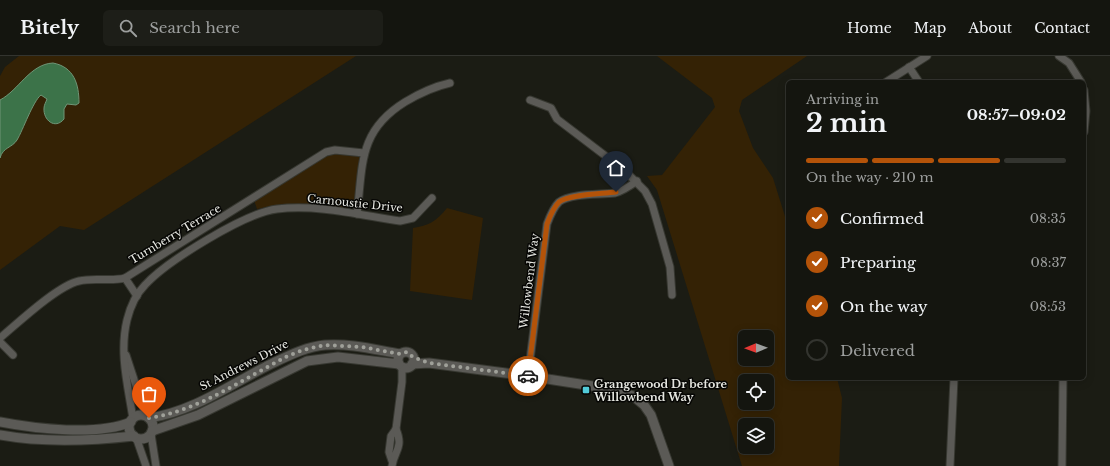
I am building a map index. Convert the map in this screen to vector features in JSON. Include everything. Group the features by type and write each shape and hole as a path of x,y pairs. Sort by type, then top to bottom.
{"street":[{"path":"889,80 927,56"},
{"path":"1059,56 1069,64 1080,80"},
{"path":"909,68 918,80"},
{"path":"357,214 364,153 370,135 381,120 393,110 425,90 450,83"},
{"path":"530,100 551,108 557,119 624,170 637,181 645,191 652,204 670,267 672,295"},
{"name":"Turnberry Terrace","path":"0,338 16,324 68,286 86,279 114,280 125,278 326,152 335,150 364,153"},
{"name":"Willowbend Way","path":"528,376 547,224 551,212 560,202 571,197 616,192 627,189 637,181"},
{"name":"Carnoustie Drive","path":"132,420 124,370 127,322 137,296 151,279 169,264 254,214 277,209 310,208 400,221 413,218 432,198"},
{"path":"125,278 137,296"},
{"path":"0,342 13,355"},
{"name":"St Andrews Drive","path":"147,417 165,416 194,404 288,356 314,347 349,345 400,354 407,352 407,364"},
{"name":"Carnoustie Drive","path":"125,353 132,368 147,417"},
{"path":"0,434 18,438 66,441 135,437 144,438 151,432 198,415 307,361 338,357 407,364 429,363 612,389 633,396 644,405 651,415 669,466"},
{"path":"392,463 389,452 391,436 396,429 402,382 407,364"},
{"path":"950,466 954,380"},
{"path":"1062,466 1063,380"},
{"path":"0,422 20,426 66,429 118,427 139,415 147,417 152,424 151,432 156,466"},
{"path":"132,420 130,429 135,437 146,466"}],"shaded area":[{"path":"19,56 356,56 84,230 60,226 0,270 0,76 5,67"},
{"path":"657,56 807,56 742,100 739,111 753,148 773,178 786,220 786,380 838,380 842,398 839,466 742,466 738,454 774,454 774,418 738,418 738,453 657,190 647,176 662,175 715,107 712,98"},
{"path":"53,63 66,68 74,77 78,89 79,103 76,105 67,104 64,109 64,119 57,124 53,124 45,116 44,107 47,99 41,95 31,109 17,140 1,154 0,158 0,100 7,96 38,68 45,64"},
{"path":"333,151 359,154 360,159 354,203 351,207 347,208 324,205 280,205 257,209 254,200"},
{"path":"447,208 483,218 472,300 410,291 413,228 432,222"}],"way so far":[{"path":"149,418 165,416 194,404 288,356 303,350 325,345 362,347 400,354 407,352 413,357 429,363 528,376"}],"place":[{"name":"Grangewood Dr before Willowbend Way","path":"586,390"}],"route":[{"path":"528,376 547,224 551,212 560,202 571,197 616,192"}]}
